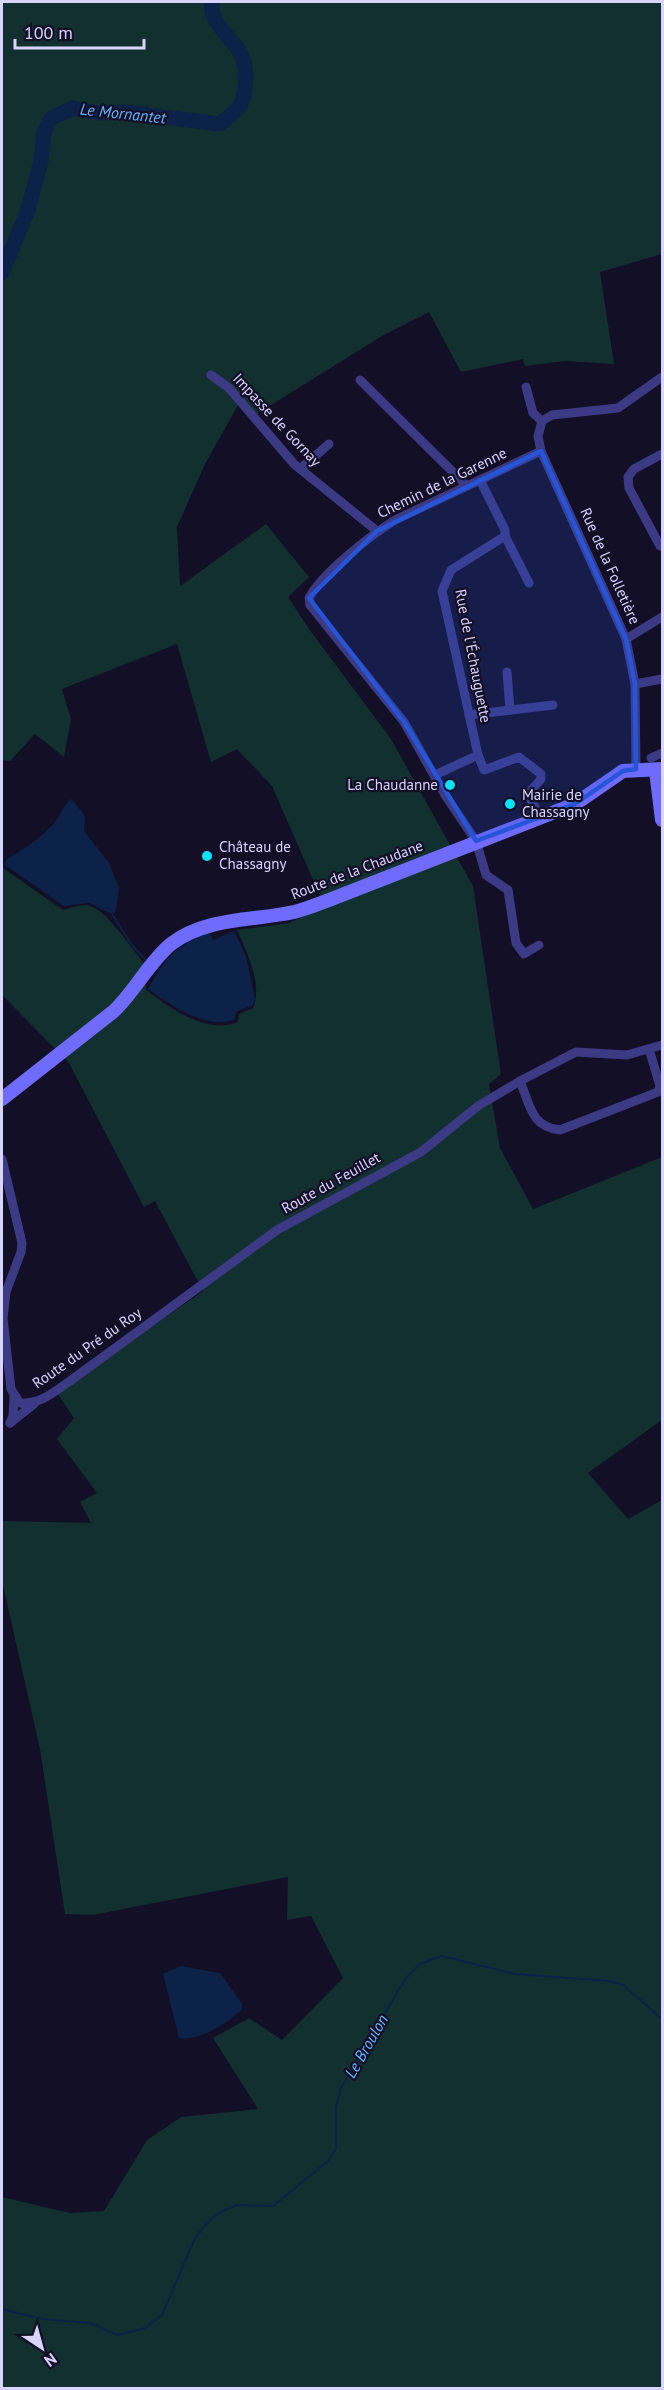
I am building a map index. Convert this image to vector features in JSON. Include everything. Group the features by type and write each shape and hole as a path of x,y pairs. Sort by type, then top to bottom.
{"street":[{"name":"Impasse de Gornay","path":"211,375 229,388 300,469 377,531"},
{"path":"526,387 532,413 542,421 552,415 618,408 663,377"},
{"path":"360,380 467,486"},
{"name":"Rue de la Folletière","path":"542,421 538,436 541,451 626,639 635,684 636,769"},
{"path":"300,469 329,444"},
{"name":"Chemin de la Garenne","path":"435,775 404,722 316,612 309,598 346,558 377,531 541,451"},
{"path":"660,546 629,488 628,477 634,469 663,454"},
{"path":"480,480 529,583"},
{"name":"Rue de l'Échauguette","path":"478,755 442,591 452,570 505,536"},
{"path":"626,639 663,617"},
{"path":"507,672 510,710"},
{"path":"635,684 663,679"},
{"path":"469,715 553,705"},
{"path":"663,753 657,766 663,820"},
{"path":"539,945 524,954 516,943 508,890 486,875 476,841 435,775 478,755 484,770 519,757 541,774 541,779 528,794 540,817"},
{"name":"Route de la Chaudane","path":"2,1099 114,1011 130,996 158,957 181,938 219,924 296,911 579,802 623,771 657,766"},
{"name":"Route du Feuillet","path":"198,1287 277,1230 421,1152 478,1106 576,1052 627,1055 663,1045"},
{"path":"520,1082 537,1122 546,1129 560,1130 658,1092 660,1086 649,1049"},
{"name":"Route du Pré du Roy","path":"2,1159 22,1243 4,1305 11,1389 14,1397 20,1403 36,1402 70,1381 198,1287"},
{"path":"14,1397 13,1416 10,1423 36,1402"}],"highlighted area":[{"path":"541,451 626,639 635,684 636,769 623,771 575,804 476,841 404,722 309,598 377,531"}],"green space":[{"path":"2,2 662,2 662,254 600,272 614,364 565,361 525,366 523,359 461,372 429,312 382,336 255,415 242,398 205,464 177,527 180,586 266,524 309,577 288,597 391,739 473,886 501,1074 489,1084 500,1148 533,1209 662,1157 662,1420 588,1473 628,1519 662,1500 662,2388 2,2388 2,2197 70,2213 104,2211 147,2140 181,2117 258,2109 213,2038 249,2018 282,2040 343,1978 311,1916 287,1920 288,1877 93,1915 65,1914 40,1749 2,1581 2,1521 91,1523 80,1502 97,1493 57,1439 74,1418 57,1393 203,1291 155,1201 144,1207 69,1063 2,995 2,856 3,868 63,910 86,905 101,913 145,964 146,990 189,1018 213,1025 238,1022 239,1014 253,1008 256,999 255,979 237,930 289,923 325,907 272,786 237,749 211,762 177,644 62,689 71,719 64,757 35,734 10,761 2,760"}],"water":[{"path":"72,799 85,816 84,831 109,863 119,888 116,911 112,914 89,903 64,906 5,865 6,860 47,830"},
{"path":"234,931 246,956 255,999 253,1005 236,1012 235,1019 213,1022 201,1019 178,1009 148,989 166,961 180,948 209,932 213,940"},
{"path":"180,1966 220,1973 242,2004 242,2010 204,2034 179,2038 163,1974"}],"waterway":[{"name":"Le Mornantet","path":"2,273 28,210 41,161 44,132 51,118 73,108 98,113 125,112 220,124 238,108 245,89 246,74 243,60 237,48 217,23 212,10 212,2"},
{"path":"112,914 131,944 147,961"},
{"name":"Le Broulon","path":"2,2309 43,2319 90,2323 118,2335 145,2328 162,2315 195,2238 208,2222 220,2212 237,2205 273,2206 328,2161 336,2149 336,2107 341,2088 405,1979 420,1964 442,1956 515,1974 610,1981 623,1985 662,2019"}],"place":[{"name":"La Chaudanne","path":"450,785"},
{"name":"Mairie de Chassagny","path":"510,804"},
{"name":"Château de Chassagny","path":"207,856"}]}
